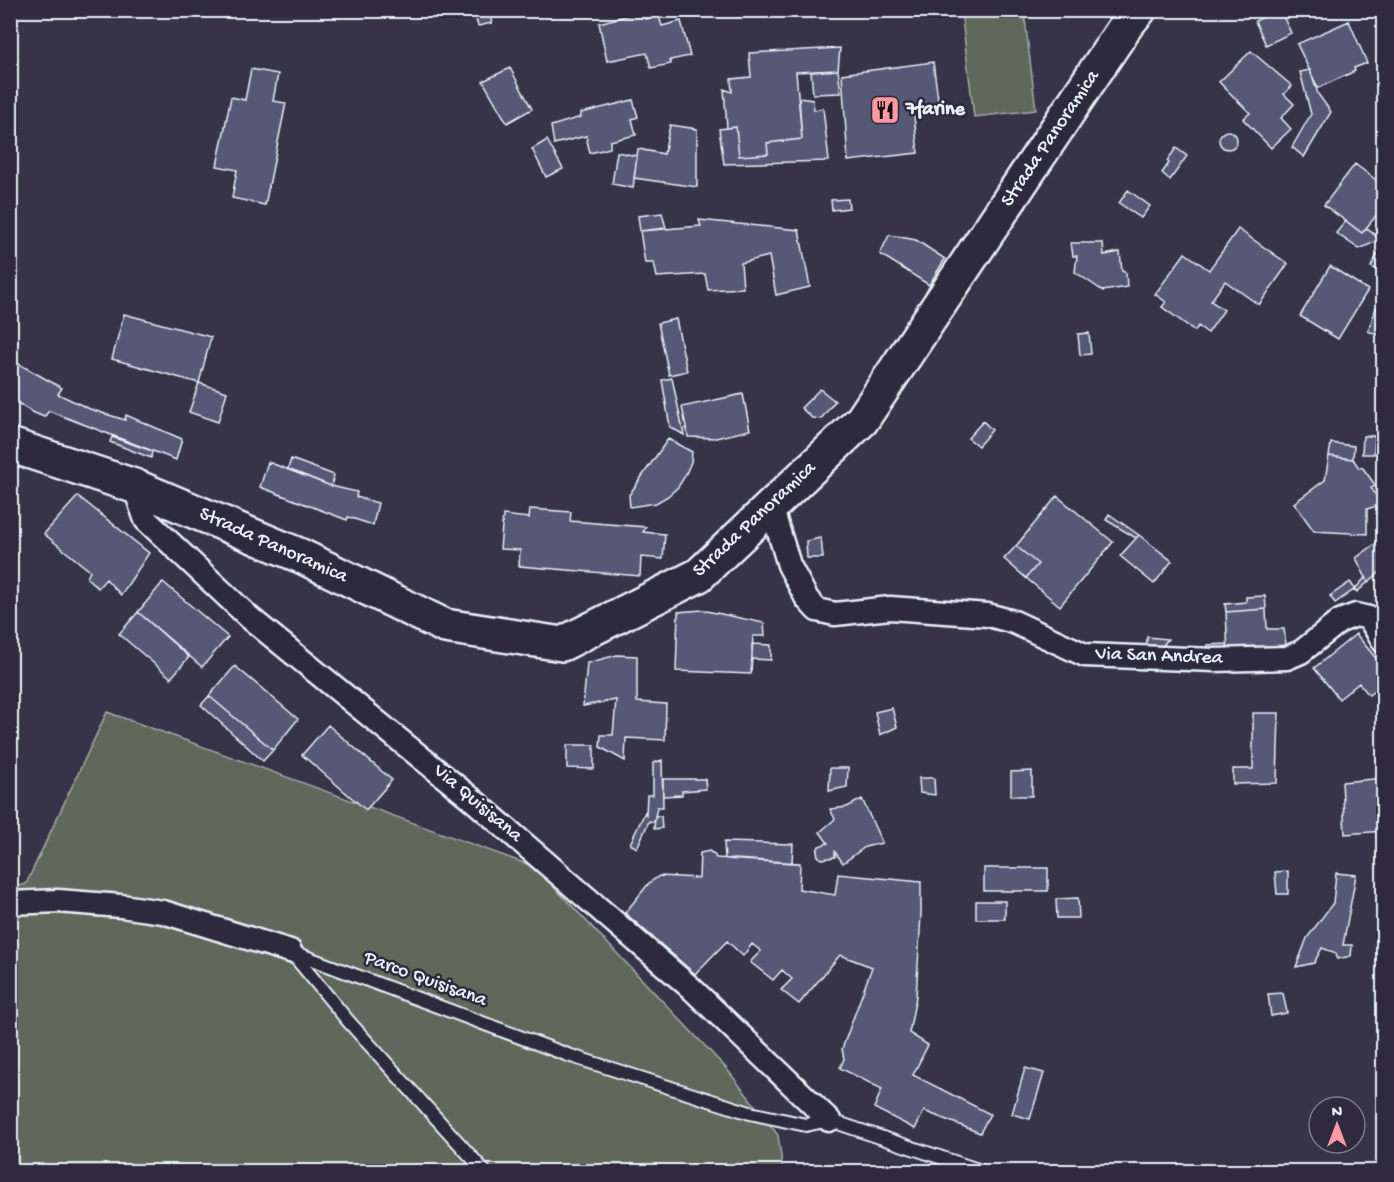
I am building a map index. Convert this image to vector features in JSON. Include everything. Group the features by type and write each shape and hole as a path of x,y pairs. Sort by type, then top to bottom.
{"main road":[{"name":"Strada Panoramica","path":"10,445 134,486 301,556 444,626 562,644 699,575 862,420 1121,33 1139,10"}],"street":[{"name":"Via Quisisana","path":"134,486 146,520 250,618 473,800 691,988 829,1120"},
{"name":"Via San Andrea","path":"771,506 789,566 807,599 817,610 835,614 890,608 988,615 1014,622 1085,655 1215,660 1287,658 1301,652 1340,621 1356,615 1369,618 1383,642"},
{"path":"10,903 58,902 121,906 163,912 290,951"}],"lane":[{"name":"Parco Quisisana","path":"290,951 568,1055 739,1109 806,1125 829,1120"},
{"path":"290,951 349,1022 485,1172"},
{"path":"829,1120 984,1172"}],"green space":[{"path":"961,11 1024,11 1036,110 974,117"},
{"path":"107,712 535,867 726,1068 778,1135 783,1171 11,1172 11,888 26,884"}],"building":[{"path":"473,10 488,10 492,23 478,26"},
{"path":"1278,10 1291,33 1266,45 1255,21"},
{"path":"643,11 645,19 659,16 662,26 681,21 690,56 670,60 671,64 651,68 647,53 607,61 599,23"},
{"path":"1349,21 1367,63 1318,88 1297,44"},
{"path":"840,48 838,70 796,72 802,139 767,143 768,154 739,156 736,127 727,128 724,89 732,92 731,79 751,77 749,53"},
{"path":"1251,51 1292,86 1284,94 1294,104 1281,118 1291,129 1271,148 1243,119 1250,113 1219,82"},
{"path":"933,62 940,113 914,116 918,153 848,161 842,74"},
{"path":"510,68 532,109 507,123 483,81"},
{"path":"251,69 278,74 273,101 286,103 265,205 232,198 237,170 217,166 231,97 245,100"},
{"path":"838,70 841,93 813,94 811,72"},
{"path":"1310,70 1318,94 1331,112 1304,157 1292,147 1311,114 1300,72"},
{"path":"799,98 813,100 814,110 823,108 829,161 724,164 719,129 736,127 739,156 768,154 767,143 802,139"},
{"path":"633,100 638,117 632,119 636,135 610,141 610,148 590,153 586,136 554,144 551,126 581,117 581,113"},
{"path":"670,125 697,129 697,187 634,178 638,149 664,154"},
{"path":"1228,131 1234,134 1237,140 1234,146 1228,149 1222,146 1219,140 1222,134"},
{"path":"547,140 563,169 546,177 532,149"},
{"path":"1176,148 1187,156 1170,180 1162,173"},
{"path":"617,152 637,156 633,188 612,184"},
{"path":"1355,164 1384,186 1384,206 1362,233 1324,205"},
{"path":"1128,190 1150,206 1141,218 1119,203"},
{"path":"848,199 849,208 832,210 831,200"},
{"path":"662,213 666,228 640,231 638,216"},
{"path":"699,220 799,230 810,287 776,295 769,256 741,263 743,288 708,290 705,274 657,277 654,263 645,263 640,231 701,226"},
{"path":"1346,221 1362,233 1367,228 1380,240 1359,249 1336,233"},
{"path":"1238,229 1288,264 1259,305 1225,281 1211,301 1224,310 1208,333 1198,326 1195,331 1162,307 1166,302 1155,294 1185,253 1209,270"},
{"path":"889,235 916,240 945,259 929,285 880,254"},
{"path":"1384,241 1384,273 1371,267"},
{"path":"1071,243 1103,243 1104,255 1120,252 1127,287 1103,291 1075,272 1077,256 1073,256"},
{"path":"1330,266 1368,290 1338,339 1300,316"},
{"path":"1376,308 1384,311 1384,337 1368,331"},
{"path":"124,314 211,337 199,383 112,359"},
{"path":"676,319 687,371 669,375 658,323"},
{"path":"1089,333 1091,354 1080,355 1078,334"},
{"path":"10,359 62,388 58,394 90,409 125,420 126,415 182,439 176,460 49,411 44,417 30,411 10,398"},
{"path":"672,378 684,435 670,427 662,380"},
{"path":"199,383 227,392 218,422 189,412"},
{"path":"820,389 835,401 821,419 812,418 801,408"},
{"path":"743,394 750,430 716,438 688,437 682,407"},
{"path":"983,421 992,430 978,446 968,438"},
{"path":"1363,436 1375,436 1374,454 1362,454"},
{"path":"112,437 152,451 151,458 110,442"},
{"path":"668,439 692,452 691,462 685,476 678,487 656,503 630,507 629,495"},
{"path":"1331,443 1354,446 1353,459 1329,456"},
{"path":"1329,456 1353,459 1376,486 1371,488 1382,504 1367,509 1367,534 1314,531 1294,503 1325,480"},
{"path":"291,459 334,475 331,486 288,469"},
{"path":"268,462 331,486 357,492 356,497 378,503 373,525 348,517 347,520 260,487"},
{"path":"78,496 149,553 121,595 106,579 98,588 87,578 90,571 44,534"},
{"path":"1057,496 1113,542 1060,606 1026,578 1038,564 1016,546"},
{"path":"530,509 571,512 570,521 646,527 643,532 665,534 663,559 641,557 640,576 519,566 520,550 500,549 503,515 529,518"},
{"path":"1109,514 1139,535 1136,538 1106,520"},
{"path":"1139,535 1172,561 1154,584 1120,556"},
{"path":"821,538 823,558 807,558 806,541"},
{"path":"1384,540 1384,569 1368,582 1356,558"},
{"path":"1016,546 1038,564 1026,578 1004,559"},
{"path":"1366,577 1368,582 1357,592 1355,589"},
{"path":"163,582 228,637 202,667 138,612"},
{"path":"1350,582 1355,589 1335,603 1330,596"},
{"path":"1265,596 1266,609 1226,612 1225,604 1246,602 1246,597"},
{"path":"1266,609 1267,629 1284,629 1287,652 1228,654 1226,612"},
{"path":"702,610 764,623 765,636 753,636 751,674 676,671 678,612"},
{"path":"138,612 189,657 171,678 119,634"},
{"path":"1356,634 1384,668 1384,683 1369,695 1359,683 1339,699 1314,668"},
{"path":"1147,637 1168,639 1156,654 1146,653"},
{"path":"752,644 771,645 771,660 752,659"},
{"path":"1227,644 1228,654 1207,655 1207,645"},
{"path":"617,655 637,656 637,702 666,704 665,740 626,738 625,761 600,747 601,735 613,735 616,700 583,706 587,663"},
{"path":"235,666 298,719 273,750 209,696"},
{"path":"209,696 273,750 263,761 201,705"},
{"path":"892,708 897,727 880,735 875,712"},
{"path":"1253,713 1279,713 1277,783 1233,784 1233,769 1253,769"},
{"path":"328,725 392,780 366,810 302,755"},
{"path":"567,745 594,745 594,769 567,768"},
{"path":"662,760 663,807 657,807 654,822 649,821 637,848 630,844 645,812 646,814 647,795 653,795 653,763"},
{"path":"830,768 848,768 847,787 829,791"},
{"path":"1032,771 1032,796 1011,796 1011,772"},
{"path":"919,778 934,778 935,795 920,793"},
{"path":"1384,778 1384,831 1345,834 1342,782"},
{"path":"663,779 705,779 706,789 682,791 682,795 663,796"},
{"path":"862,799 882,843 865,847 843,863 835,852 835,857 822,859 818,856 817,851 819,846 828,843 820,832 835,819 830,809 847,807"},
{"path":"655,816 661,816 662,828 654,829"},
{"path":"724,842 793,844 792,863 725,859"},
{"path":"709,851 716,858 800,863 799,889 835,895 838,874 921,882 916,997 909,1033 928,1045 913,1075 990,1114 980,1133 924,1111 915,1129 874,1108 882,1089 840,1068 844,1059 842,1049 872,967 840,955 799,1004 781,990 792,979 782,970 773,980 750,962 761,951 752,944 743,956 727,941 695,974 625,913 649,883 659,876 699,878 700,853"},
{"path":"984,868 1048,868 1048,891 984,891"},
{"path":"1288,871 1288,894 1277,894 1275,872"},
{"path":"1336,873 1356,875 1343,945 1352,945 1351,956 1337,959 1336,953 1322,948 1314,963 1296,967 1307,938 1333,903"},
{"path":"1078,898 1079,918 1057,918 1056,899"},
{"path":"976,901 1005,901 1005,919 976,919"},
{"path":"1283,993 1287,1013 1271,1016 1268,994"},
{"path":"1025,1068 1044,1073 1030,1119 1012,1114"}],"place":[{"name":"7farine","path":"885,110"}]}
